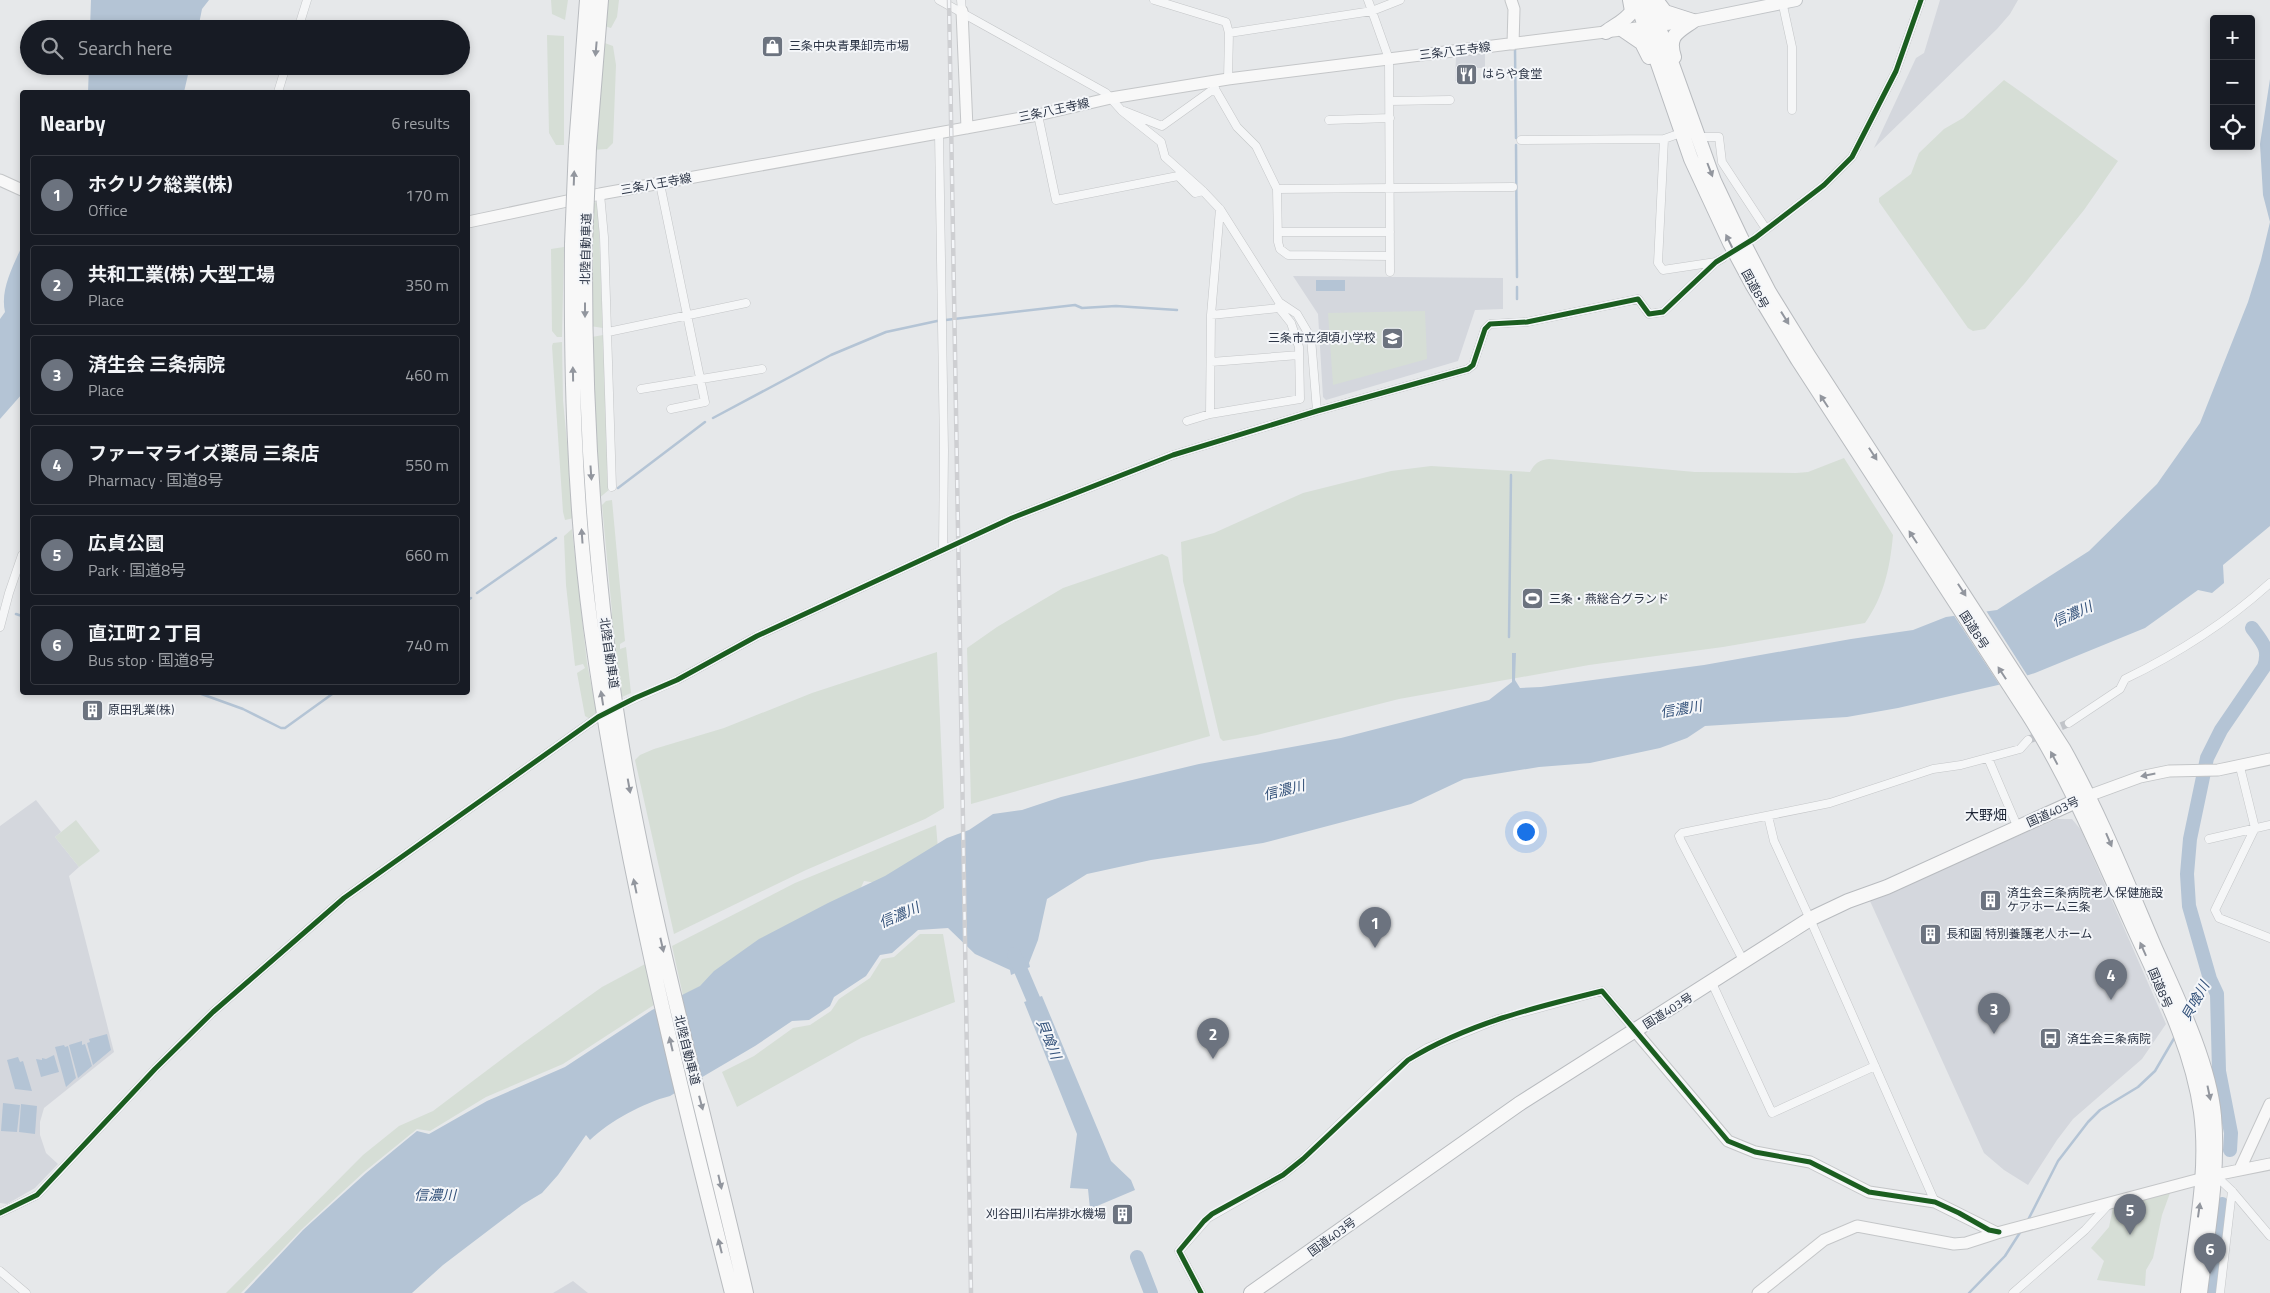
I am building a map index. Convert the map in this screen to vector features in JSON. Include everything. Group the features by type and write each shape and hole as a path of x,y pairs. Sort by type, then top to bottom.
{"highway":[{"name":"北陸自動車道","path":"587,0 579,244 571,314 576,463 591,626 609,746 630,862 694,1143 732,1293"},
{"name":"北陸自動車道","path":"582,148 601,0"},
{"path":"1606,32 1623,22 1630,14 1632,11 1630,0"},
{"name":"国道8号","path":"1636,0 1652,26 1756,280 1792,352 2034,711 2082,798 2174,1006 2192,1050 2209,1177 2200,1293"},
{"name":"国道8号","path":"1649,0 1652,26 1665,85 1681,134 1726,235 1756,280"},
{"path":"1656,0 1665,12 1693,21"},
{"path":"1682,97 1684,85 1671,44 1676,34 1693,21"},
{"path":"1623,30 1642,43 1656,78 1665,85"},
{"name":"北陸自動車道","path":"579,244 585,314 592,491 604,626 629,785 660,938 746,1293"},
{"name":"国道403号","path":"1251,1293 1519,1104 1712,984 1810,919 1848,901 1887,887 2082,798"},
{"name":"国道8号","path":"2188,1293 2209,1177"}],"main road":[{"path":"1652,26 1693,21 1781,1 1796,0"}],"street":[{"path":"301,20 307,0"},
{"path":"940,0 961,6 1106,93 1122,112 1161,142 1165,158 1204,191 1220,209 1291,323 1299,347 1300,399 1210,414 1187,421"},
{"path":"1154,0 1178,3 1226,22 1229,33 1228,79"},
{"path":"1368,0 1389,59 1390,272"},
{"path":"1229,33 1372,11 1400,0"},
{"path":"1510,0 1514,10 1513,44"},
{"path":"1755,238 1824,185 1852,157 1896,71 1921,0"},
{"path":"1781,1 1792,47 1792,110"},
{"path":"961,6 967,128"},
{"name":"三条八王寺線","path":"470,222 600,194 1038,115 1111,98 1213,85 1228,79 1652,26"},
{"path":"279,90 283,75"},
{"path":"1122,112 1127,111 1162,126 1213,85 1237,127 1256,146 1277,189 1280,249 1288,255 1390,256"},
{"path":"1390,101 1450,100"},
{"path":"1038,115 1056,200 1178,176 1195,193 1204,191"},
{"path":"1329,120 1390,118"},
{"path":"938,133 944,450 943,550"},
{"path":"1520,140 1664,139 1681,134"},
{"path":"1697,137 1719,137 1722,162 1766,229"},
{"path":"623,704 677,680 757,636 1012,518 1173,455 1317,411 1468,369 1473,365 1486,329 1490,324 1527,322 1638,299 1649,314 1663,312 1720,260 1663,270 1658,263 1664,139"},
{"path":"0,180 20,189"},
{"path":"660,184 705,402 671,409"},
{"path":"1277,189 1513,187"},
{"path":"600,194 608,332 612,487"},
{"path":"1210,414 1211,315 1220,209"},
{"path":"1278,232 1390,232"},
{"path":"608,332 746,303"},
{"path":"1211,315 1279,305 1297,314 1311,338 1317,411"},
{"path":"1211,362 1299,355"},
{"path":"641,389 762,370"},
{"path":"0,627 20,561"},
{"path":"2069,723 2120,689 2125,678 2195,642 2243,607 2270,583"},
{"path":"0,1213 37,1195 187,1037 230,996 310,926 344,898 598,717"},
{"path":"1744,962 1679,836 1682,833 1830,803 1933,770 2020,749 2028,740"},
{"path":"1988,758 2018,828"},
{"path":"2082,798 2140,777 2169,772 2240,767 2270,759"},
{"path":"2240,767 2255,828 2215,910 2219,918 2270,938"},
{"path":"1768,816 1774,841 1934,1202"},
{"path":"2209,839 2270,825"},
{"path":"1712,984 1772,1112 1875,1066"},
{"path":"1201,1293 1179,1251 1204,1221 1232,1202 1284,1175 1390,1075 1427,1048 1498,1019 1602,991 1728,1141 1755,1152 1810,1162 1869,1192 1934,1202 1998,1232"},
{"path":"2240,1169 2270,1104"},
{"path":"1758,1293 1824,1240 1857,1226 1954,1244 1966,1243 1998,1232 2209,1177 2270,1164"},
{"path":"2209,1177 2232,1191 2270,1236"},
{"path":"2220,1293 2232,1191"},
{"path":"2013,1293 2085,1230 2110,1203"},
{"path":"0,1271 26,1293"}],"shaded area":[{"path":"551,0 568,0 565,20 552,14"},
{"path":"607,0 619,0 617,17 611,28 604,26"},
{"path":"1940,0 2018,0 2010,14 1997,29 1874,148 1916,58 1924,53"},
{"path":"547,35 564,36 564,145 556,145 549,133"},
{"path":"602,42 613,46 616,65 613,143 607,149 592,150"},
{"path":"1485,52 1485,68 1476,68 1476,80 1455,81 1456,56"},
{"path":"2004,80 2118,161 2084,210 2025,283 1985,329 1973,331 1968,328 1879,202 1879,198 1911,174 1919,153 1944,129 1963,118"},
{"path":"596,202 598,208 603,328 590,326 591,204"},
{"path":"564,247 562,337 557,337 552,331 551,249"},
{"name":"三条市立須頃小学校","path":"1293,276 1503,278 1503,309 1475,310 1458,361 1326,400 1323,397 1318,314"},
{"path":"1425,311 1427,359 1333,385 1328,313"},
{"path":"603,335 605,339 610,489 598,499 592,337"},
{"path":"562,342 563,400 574,518 565,520 552,346 553,343"},
{"name":"三条・燕総合グランド","path":"1844,458 1893,535 1885,581 1872,613 1865,623 1723,647 1589,665 1399,699 1257,735 1223,741 1220,738 1183,581 1181,542 1214,533 1303,493 1391,471 1431,466 1530,472 1538,462 1549,459 1695,472 1796,473 1808,472"},
{"path":"612,500 625,641 620,644 620,649 626,647 631,693 622,697 611,620 612,612 602,505 606,501"},
{"path":"572,529 587,663 597,713 590,719 585,716 577,673 585,668 583,664 575,666 566,585 564,536"},
{"path":"1162,554 1168,557 1210,736 971,804 967,648 997,627 1063,588"},
{"path":"937,652 944,808 925,819 806,870 674,934 635,760 640,755 654,749 724,728 812,693"},
{"path":"36,800 61,832 55,837 79,867 69,876 114,1052 44,1108 40,1122 40,1135 46,1153 58,1164 35,1188 7,1204 0,1203 0,826"},
{"path":"2057,819 2072,819 2081,830 2166,1024 2142,1059 2073,1119 2028,1185 2004,1170 1984,1153 1870,901"},
{"path":"76,820 100,851 79,867 55,837"},
{"path":"936,825 938,849 884,884 864,881 856,898 684,1000 672,946 795,883"},
{"path":"920,934 943,934 955,1002 861,1038 737,1107 722,1072 754,1056 793,1028 810,1025 831,1011 839,999 870,978 882,959 894,957"},
{"path":"647,963 657,1003 563,1064 486,1097 430,1131 417,1129 364,1172 302,1229 241,1293 226,1293 363,1155 399,1126 433,1111 602,987"},
{"path":"2170,1193 2162,1215 2153,1258 2146,1270 2145,1286 2097,1280 2104,1261 2091,1248 2109,1227 2113,1208"},
{"path":"573,1281 588,1293 553,1293"}],"water":[{"path":"91,0 209,0 202,9 200,20 90,20"},
{"path":"89,75 188,75 184,90 88,90"},
{"path":"2270,79 2270,222 2263,195 2260,144"},
{"name":"信濃川","path":"2270,222 2270,526 2223,565 2224,583 2212,593 2198,590 2145,628 2035,673 1998,685 1898,708 1847,717 1705,726 1687,738 1660,748 1590,763 1539,767 1464,779 1411,804 1263,843 1151,860 1087,874 1047,899 1038,940 1029,963 1030,967 1011,975 1010,970 975,954 948,928 918,930 892,953 880,955 866,976 834,997 830,1006 809,1020 792,1021 755,1046 670,1096 649,1103 627,1114 607,1126 590,1140 586,1135 558,1175 542,1193 522,1205 443,1265 412,1293 244,1293 303,1230 366,1173 417,1131 429,1134 487,1101 565,1067 652,1010 700,986 714,971 759,939 885,876 947,838 969,830 993,814 1022,810 1061,797 1199,764 1341,738 1489,700 1512,682 1512,653 1516,653 1515,680 1520,688 1541,687 1704,665 1913,630 1946,617 1997,610 2089,551 2157,484 2200,423 2248,302"},
{"path":"20,251 20,396 0,419 0,319 5,312 4,295 8,278"},
{"path":"1316,280 1345,280 1345,291 1316,291"},
{"path":"1042,996 1111,1161 1131,1180 1135,1190 1090,1209 1088,1189 1070,1188 1077,1134 1024,1002"},
{"path":"107,1034 111,1050 93,1065 87,1043 90,1042 89,1039"},
{"path":"82,1041 82,1045 85,1044 92,1066 78,1078 69,1045"},
{"path":"64,1045 65,1047 68,1046 76,1078 66,1087 55,1047"},
{"path":"54,1055 59,1072 41,1077 36,1059 42,1060 42,1058 46,1059"},
{"path":"18,1057 20,1062 23,1061 32,1091 15,1089 7,1060"},
{"path":"3,1103 20,1105 17,1132 1,1131"},
{"path":"21,1104 37,1106 35,1134 19,1132"}],"pier":[{"path":"1985,609 2029,678 2001,687 1953,614"}],"waterway":[{"path":"1515,49 1516,138"},
{"path":"1516,145 1517,277"},
{"path":"1517,287 1517,299"},
{"path":"713,418 831,355 886,332 937,321 1075,305 1082,308 1116,306 1177,310"},
{"path":"618,488 705,422"},
{"path":"1509,637 1511,475"},
{"path":"477,593 556,538"},
{"path":"16,614 20,615"},
{"name":"貝喰川","path":"2230,1150 2231,1133 2219,1071 2217,994 2210,979 2189,906 2187,874 2190,839 2207,758 2221,730 2264,667 2266,661 2264,646 2252,628"},
{"path":"204,695 243,709 281,728 285,728 331,695"},
{"name":"貝喰川","path":"1014,954 1040,1015"},
{"name":"貝喰川","path":"2189,1013 2210,979"},
{"name":"貝喰川","path":"2028,1220 2058,1161 2088,1122 2100,1110 2138,1087 2155,1071 2176,1035"},
{"path":"2212,1293 2222,1204"},
{"name":"貝喰川","path":"1969,1293 2005,1256 2021,1231"},
{"name":"貝喰川","path":"1137,1257 1151,1293"}],"tunnel":[{"path":"2028,740 2069,723"}],"railway":[{"path":"949,0 971,1293"}],"cycle path":[{"path":"0,1213 37,1195 155,1069 213,1012 344,898 598,717 635,698 677,680 757,636 1012,518 1173,455 1317,411 1468,369 1473,365 1485,329 1490,324 1527,322 1638,299 1649,314 1663,312 1716,262 1755,238 1824,185 1852,157 1896,71 1921,0"},
{"path":"1201,1293 1179,1251 1204,1221 1212,1214 1283,1175 1303,1159 1408,1060 1454,1036 1502,1018 1602,991 1728,1141 1755,1152 1810,1162 1869,1192 1935,1202 1989,1230 1999,1232"}],"place":[{"name":"三条中央青果卸売市場","path":"773,46"},
{"name":"はらや食堂","path":"1466,74"},
{"name":"三条市立須頃小学校","path":"1392,338"},
{"name":"三条・燕総合グランド","path":"1533,599"},
{"name":"原田乳業(株)","path":"92,710"},
{"name":"済生会三条病院老人保健施設 ケアホーム三条","path":"1991,900"},
{"name":"長和園 特別養護老人ホーム","path":"1930,934"},
{"name":"ホクリク総業(株)","path":"1375,948"},
{"name":"ファーマライズ薬局 三条店","path":"2111,1000"},
{"name":"済生会 三条病院","path":"1994,1034"},
{"name":"済生会三条病院","path":"2051,1039"},
{"name":"共和工業(株) 大型工場","path":"1213,1059"},
{"name":"刈谷田川右岸排水機場","path":"1122,1214"},
{"name":"広貞公園","path":"2130,1235"},
{"name":"直江町２丁目","path":"2210,1274"}],"district":[{"name":"大野畑","path":"1986,815"}]}
